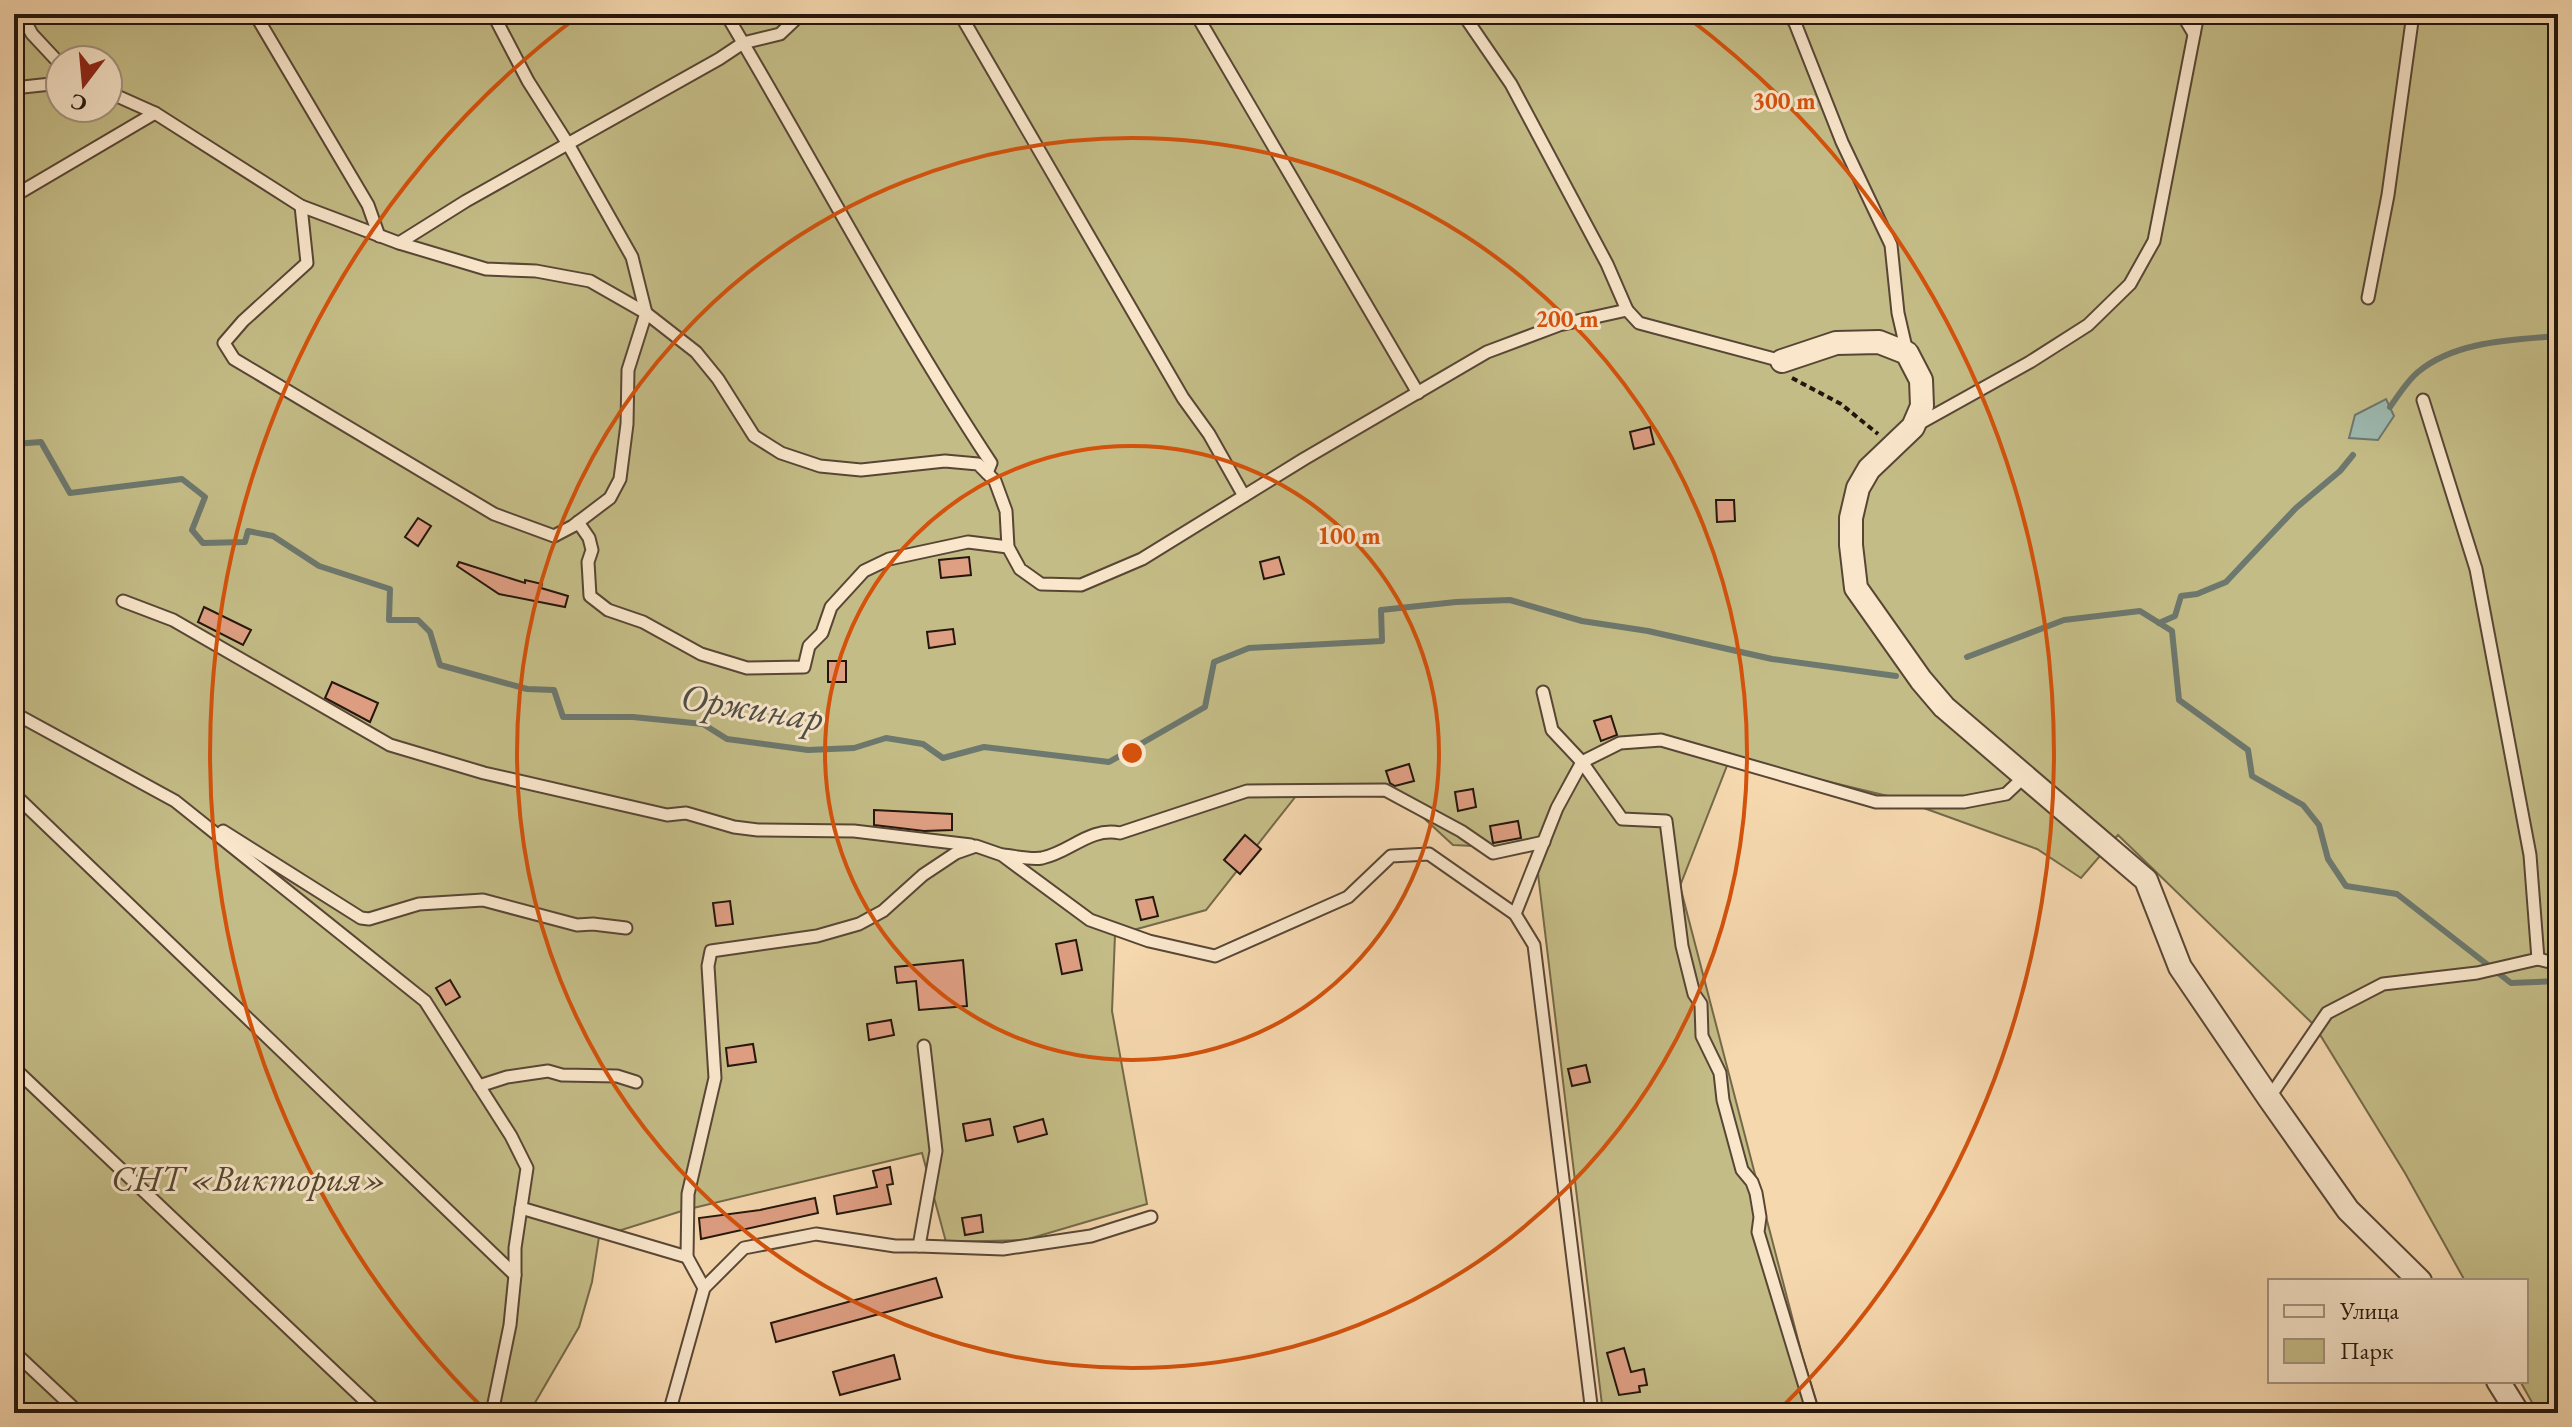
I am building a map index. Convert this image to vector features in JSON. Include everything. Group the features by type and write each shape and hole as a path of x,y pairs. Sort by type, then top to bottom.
{"street":[{"path":"1784,368 1836,343 1879,342 1907,353 1921,380 1922,406 1913,427 1869,469 1858,488 1851,518 1856,588 1913,670 1944,707 2146,880 2180,967 2269,1098 2348,1210 2418,1279"},
{"path":"2499,1383 2518,1413"}],"lane":[{"path":"21,14 32,34 44,47"},
{"path":"255,14 368,205 379,236"},
{"path":"301,206 307,263 243,321 224,343 234,359 494,514 554,536 610,498 620,479 627,424 628,370 646,313 632,257 528,81 493,14"},
{"path":"726,14 904,321 991,463 987,473"},
{"path":"399,243 466,201 743,43 780,34 801,14"},
{"path":"960,14 1183,398 1209,434 1244,496"},
{"path":"1196,14 1418,393"},
{"path":"1463,14 1511,84 1607,264 1627,310 1639,323 1784,368"},
{"path":"1789,14 1842,142 1891,245 1898,313 1907,353"},
{"path":"2182,14 2194,34"},
{"path":"1913,427 2030,362 2088,325 2130,284 2154,241 2198,14"},
{"path":"2368,298 2388,195 2413,14"},
{"path":"14,88 44,85"},
{"path":"124,99 155,113 301,206 399,243 486,269 536,271 590,281 646,313 696,352 718,379 754,436 781,453 820,466 861,470 945,461 978,464 995,481 1006,511 1008,547 1020,569 1041,584 1081,585 1142,559 1487,352 1559,325 1627,310"},
{"path":"14,196 155,113"},
{"path":"2423,400 2476,569 2530,855 2538,959"},
{"path":"578,522 589,538 592,550 588,562 590,596 608,610 643,622 701,654 747,668 804,667 809,646 822,633 831,607 864,571 889,559 968,542 1008,547"},
{"path":"123,601 173,620 390,745 417,755 578,796 667,815 686,813 734,827 854,831 976,846 1002,855 1042,858 1106,830 1120,833 1247,791 1385,790 1461,831 1493,853 1544,842"},
{"path":"1543,692 1552,730 1582,762 1622,819 1666,821 1682,946 1694,994 1701,1004 1702,1036 1720,1073 1723,1100 1742,1170 1752,1182 1759,1207 1758,1232 1813,1413"},
{"path":"14,713 175,801 361,918 369,919 419,904 483,900 577,925 626,928"},
{"path":"1515,914 1557,808 1582,762 1620,743 1661,740 1876,802 1964,802 2006,794 2024,777"},
{"path":"14,794 515,1275"},
{"path":"175,801 425,1001 511,1136 527,1168 515,1248 510,1325 492,1413"},
{"path":"704,1288 687,1257 688,1194 715,1078 708,966 711,951 817,936 859,924 883,911 923,875 956,853 976,846"},
{"path":"1002,855 1090,920 1149,941 1215,956 1348,897 1391,856 1429,854 1515,914 1534,945 1592,1413"},
{"path":"2269,1098 2327,1013 2383,984 2477,973 2538,959 2558,964"},
{"path":"919,1246 936,1151 924,1046"},
{"path":"14,1068 378,1413"},
{"path":"479,1086 507,1077 548,1071 562,1075 617,1076 636,1082"},
{"path":"521,1208 687,1257"},
{"path":"669,1413 704,1288 744,1248 816,1234 895,1246 1003,1249 1091,1236 1151,1217"},
{"path":"14,1352 79,1413"}],"path":[{"path":"1784,368 1877,431 1884,455"}],"green space":[{"name":"СНТ «Виктория»","path":"14,14 2558,14 2558,1413 2538,1413 2521,1383 2528,1383 2528,1279 2464,1279 2405,1173 2314,1025 2118,835 2081,878 2037,849 1896,798 1730,758 1680,886 1802,1355 1820,1413 1603,1413 1535,849 1453,845 1402,798 1300,791 1206,910 1115,935 1112,1011 1147,1204 1025,1240 946,1242 922,1153 685,1210 599,1237 592,1282 579,1327 529,1413 14,1413"}],"water":[{"path":"2386,399 2394,416 2378,440 2349,438 2355,415"}],"building":[{"path":"1650,427 1654,444 1634,449 1630,432"},
{"path":"1716,500 1734,500 1735,521 1717,522"},
{"path":"418,518 431,526 418,546 405,537"},
{"path":"969,557 971,575 941,578 939,560"},
{"path":"1279,557 1284,574 1264,579 1260,562"},
{"path":"459,562 525,583 525,580 542,584 541,588 568,596 565,607 499,594 457,566"},
{"path":"204,607 251,630 243,645 198,622"},
{"path":"953,629 955,644 929,648 927,632"},
{"path":"828,661 846,661 846,682 828,682"},
{"path":"332,682 378,703 370,722 325,698"},
{"path":"1611,716 1617,735 1601,741 1594,721"},
{"path":"1409,764 1414,781 1395,786 1390,783 1386,771"},
{"path":"1473,789 1476,807 1458,811 1455,792"},
{"path":"874,810 952,814 952,830 924,831 874,825"},
{"path":"1518,821 1521,838 1493,843 1490,826"},
{"path":"1245,835 1261,849 1240,874 1224,860"},
{"path":"1153,897 1158,916 1141,920 1136,900"},
{"path":"730,901 733,924 716,926 713,903"},
{"path":"1076,940 1082,970 1062,974 1056,944"},
{"path":"963,960 967,1006 919,1010 916,981 897,983 895,967"},
{"path":"450,980 460,997 446,1005 436,988"},
{"path":"891,1020 894,1035 869,1040 867,1024"},
{"path":"753,1044 756,1062 728,1066 726,1048"},
{"path":"1586,1065 1590,1082 1572,1086 1568,1069"},
{"path":"990,1119 993,1135 966,1141 963,1124"},
{"path":"1043,1119 1047,1134 1018,1142 1014,1127"},
{"path":"890,1167 893,1184 887,1185 891,1204 837,1214 834,1196 877,1187 873,1171"},
{"path":"815,1198 818,1213 701,1239 699,1218 760,1210"},
{"path":"981,1215 983,1232 965,1235 962,1218"},
{"path":"936,1278 942,1297 776,1342 771,1323"},
{"path":"1624,1348 1631,1372 1644,1369 1647,1385 1639,1386 1640,1392 1619,1395 1607,1353"},
{"path":"894,1355 900,1379 840,1395 833,1372"}],"waterway":[{"path":"2390,407 2418,372 2449,354 2485,344 2558,336"},
{"name":"Оржинар","path":"14,444 41,442 70,493 182,479 205,497 192,530 203,543 245,542 248,531 273,536 319,566 390,589 389,620 418,620 430,632 440,665 527,689 554,690 563,717 633,717 703,724 727,739 808,750 854,748 886,738 923,744 943,758 984,747 1109,762 1205,707 1214,662 1249,648 1382,641 1381,610 1456,602 1510,600 1582,621 1648,631 1772,659 1896,676"},
{"path":"2159,623 2175,616 2181,596 2197,594 2226,582 2296,508 2340,471 2353,455"},
{"path":"1967,657 2064,620 2140,611 2172,631 2179,700 2248,750 2252,776 2303,805 2319,825 2328,859 2346,886 2397,894 2511,983 2558,981"}]}
